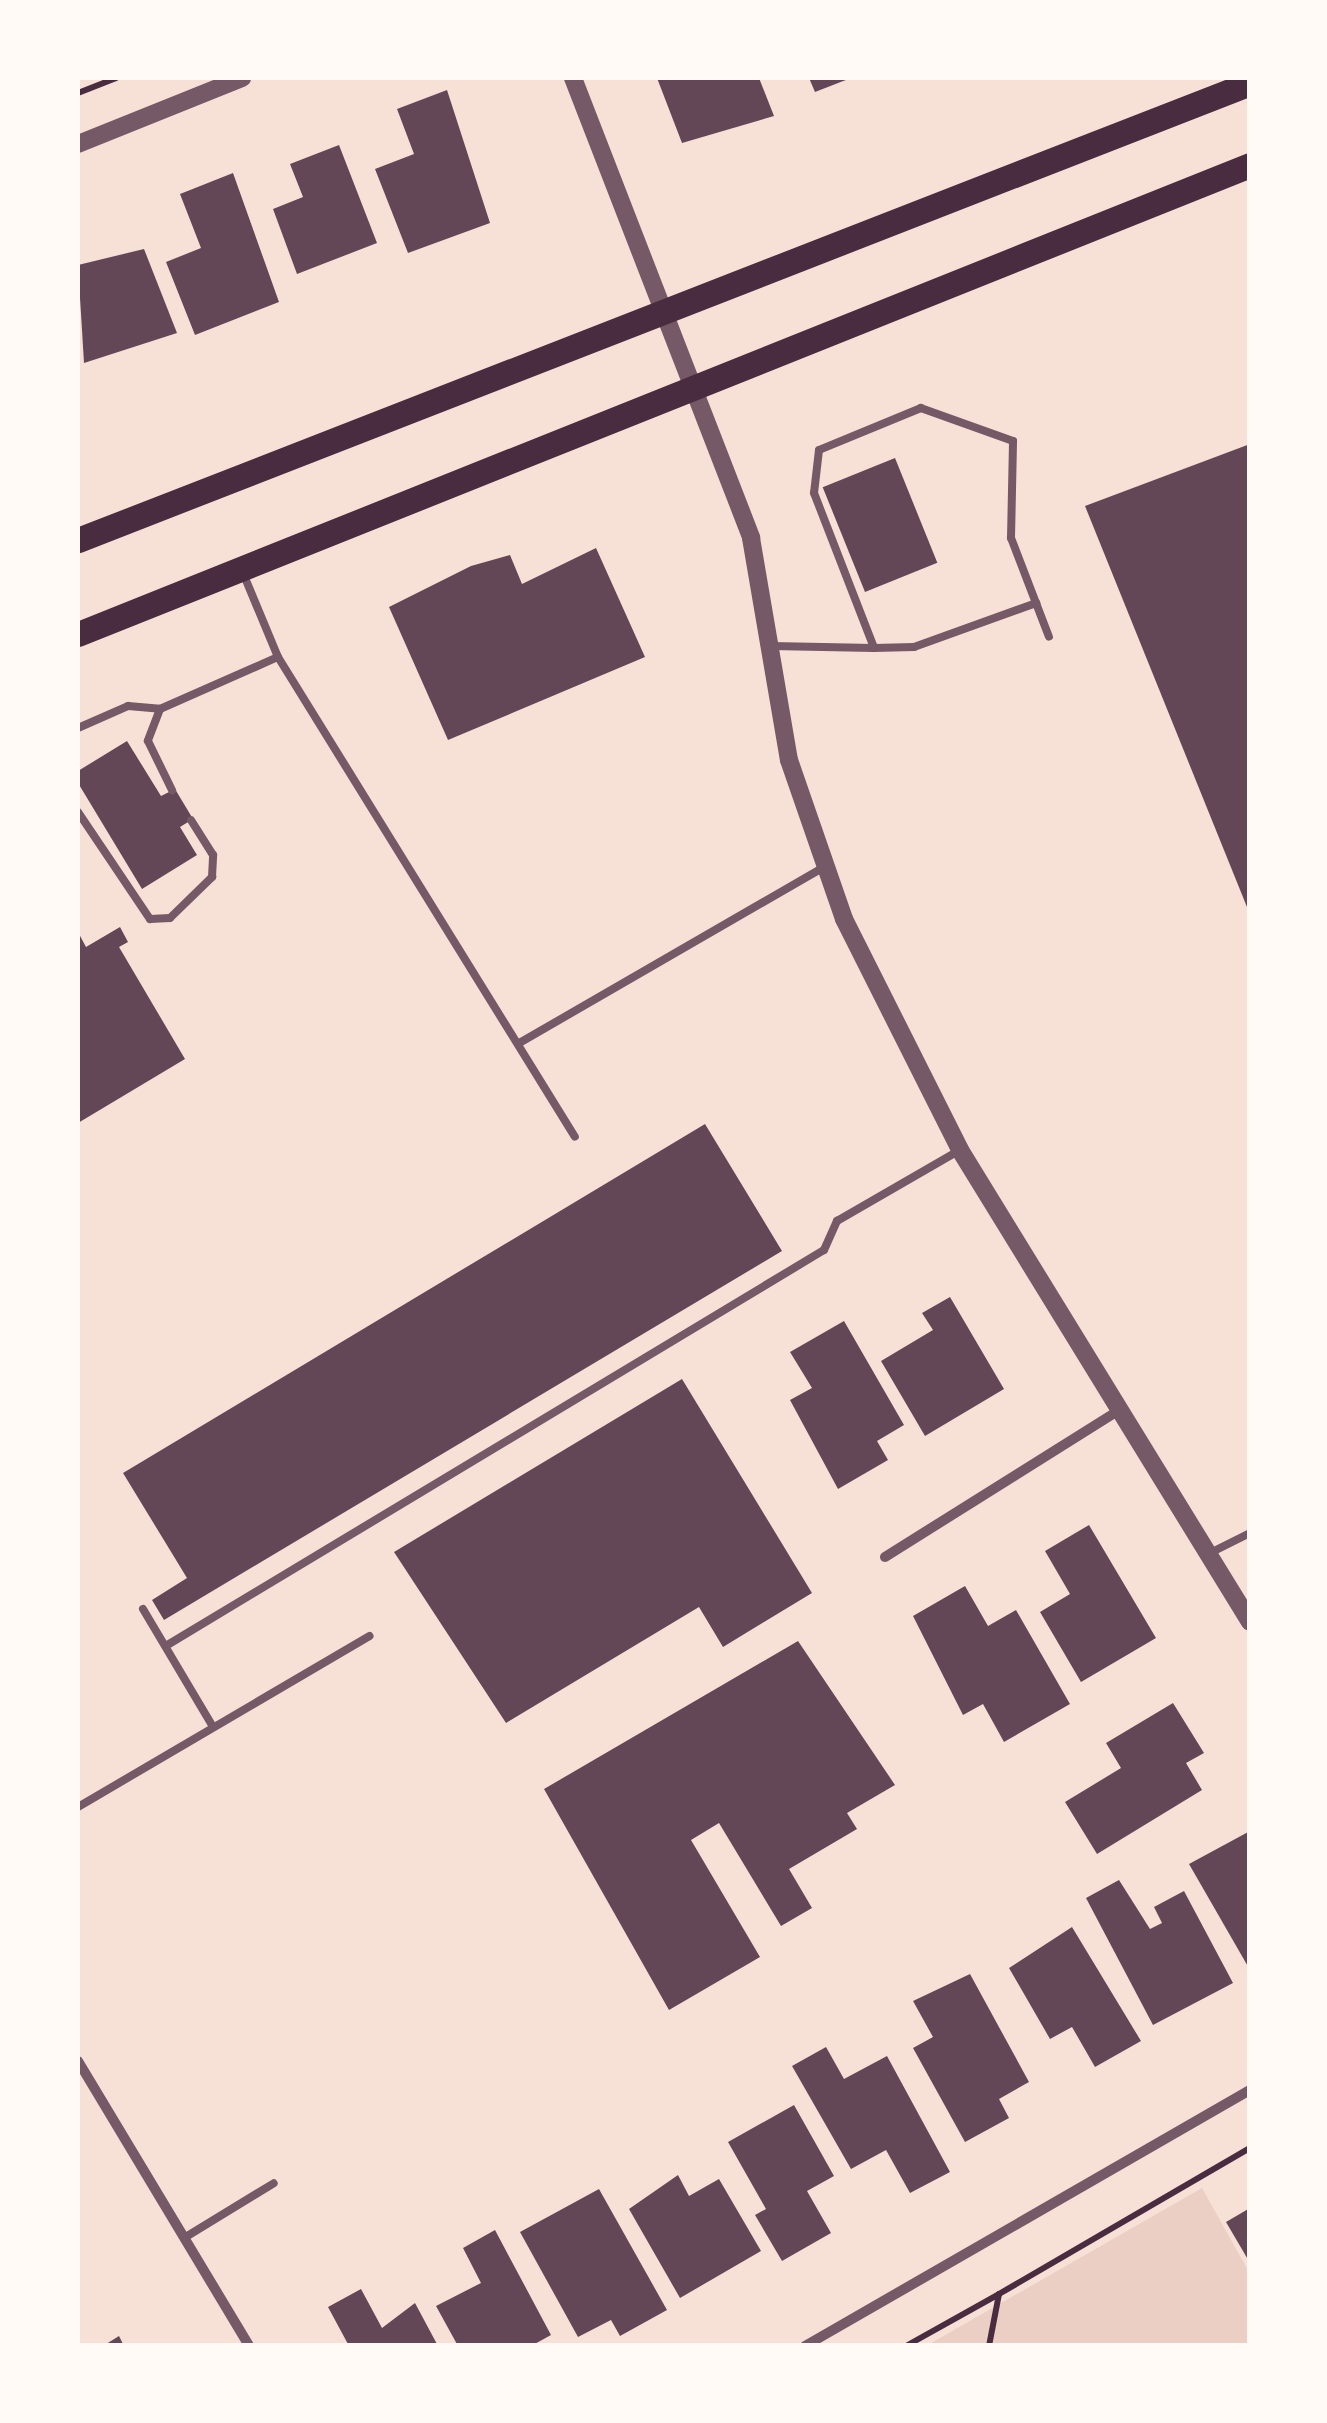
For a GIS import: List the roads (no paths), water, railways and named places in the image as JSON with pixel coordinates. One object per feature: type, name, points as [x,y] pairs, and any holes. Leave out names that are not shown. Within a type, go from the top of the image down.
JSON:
[{"type":"main road","points":[[78,540],[1250,83]]},
{"type":"main road","points":[[78,634],[1250,166]]},
{"type":"street","points":[[78,144],[242,78]]},
{"type":"street","points":[[573,78],[668,313],[752,538],[788,760],[824,867],[960,1150],[1204,1556],[1250,1622]]},
{"type":"street","points":[[885,1557],[1118,1412]]},
{"type":"street","points":[[78,2061],[249,2346]]},
{"type":"street","points":[[805,2346],[1250,2090]]},
{"type":"lane","points":[[874,648],[814,492],[819,450],[921,408],[1013,440],[1011,538],[1049,637]]},
{"type":"lane","points":[[240,567],[278,657],[521,1042],[575,1137]]},
{"type":"lane","points":[[770,646],[914,647],[1036,604]]},
{"type":"lane","points":[[78,728],[128,706],[160,709],[278,657]]},
{"type":"lane","points":[[160,709],[148,741],[172,790]]},
{"type":"lane","points":[[78,812],[150,919],[170,918],[212,876],[213,855],[190,820]]},
{"type":"lane","points":[[521,1042],[824,867]]},
{"type":"lane","points":[[170,1644],[824,1250],[836,1221],[960,1150]]},
{"type":"lane","points":[[1204,1556],[1250,1533]]},
{"type":"lane","points":[[142,1609],[170,1644],[213,1727]]},
{"type":"lane","points":[[78,1807],[370,1636]]},
{"type":"lane","points":[[184,2238],[274,2183]]}]
